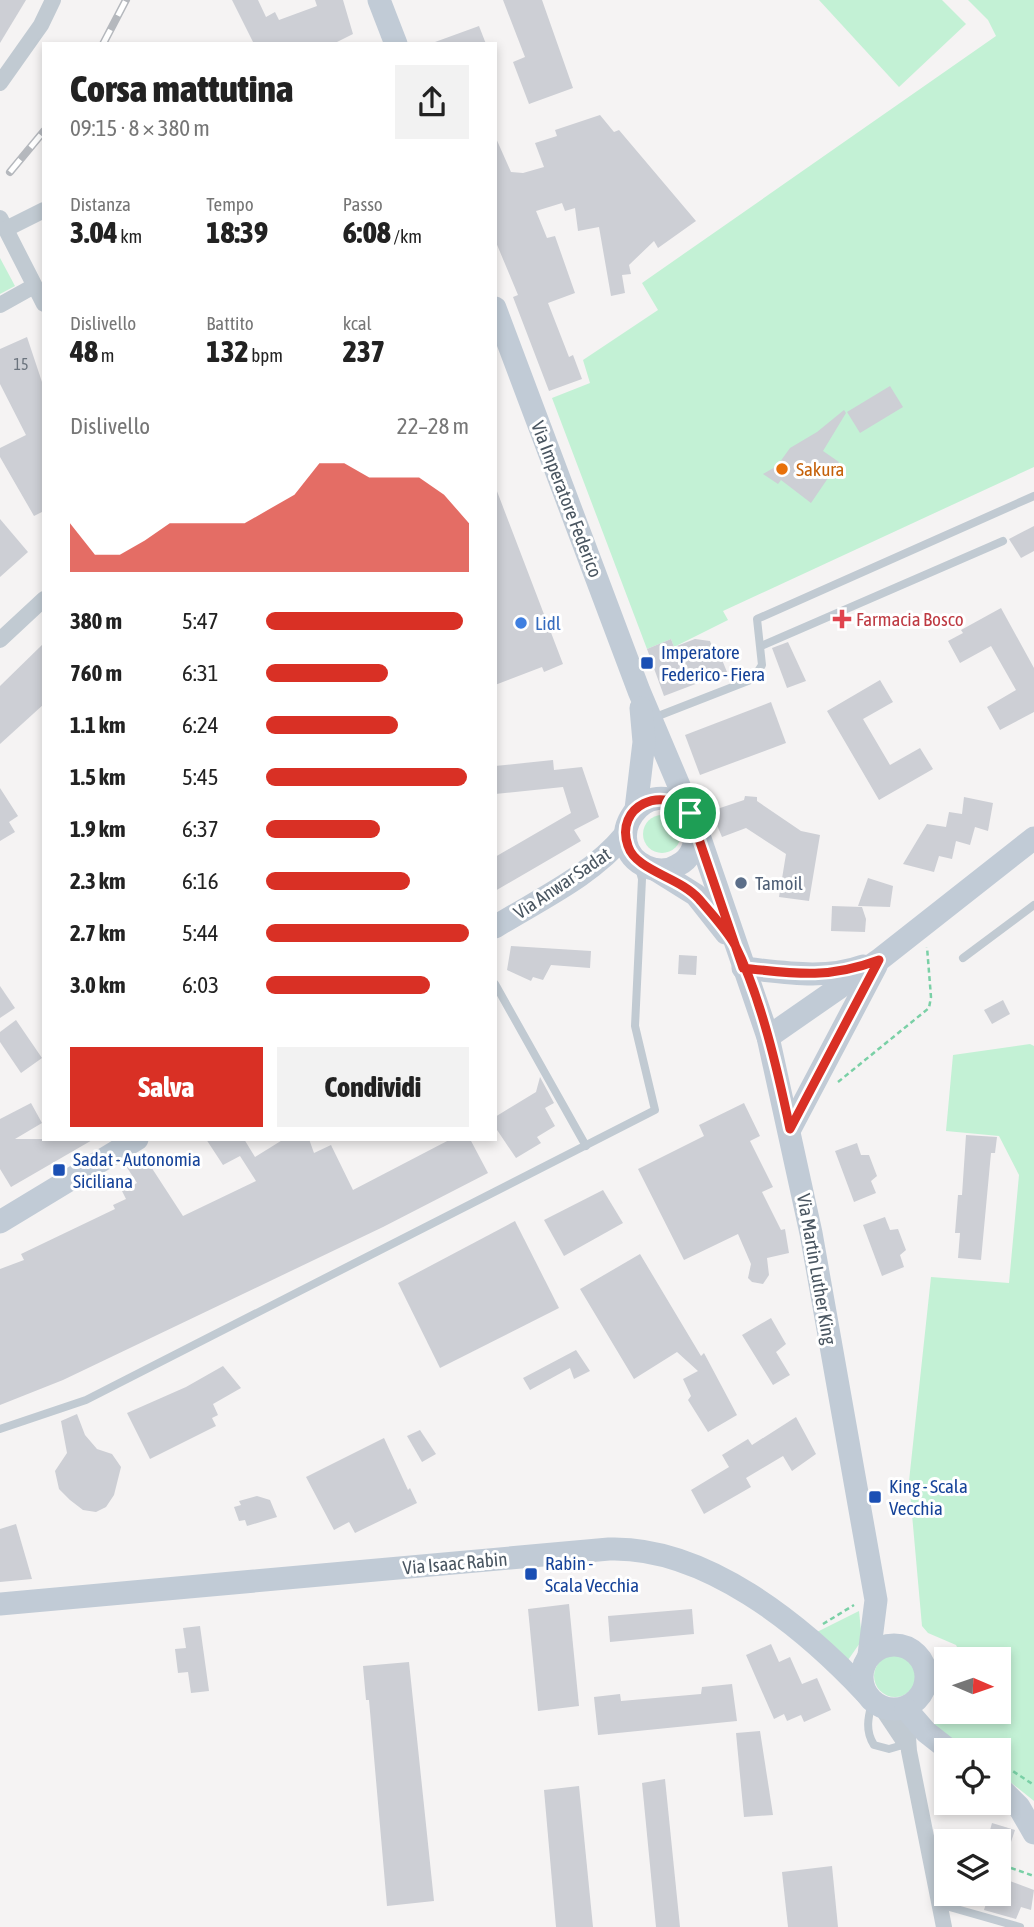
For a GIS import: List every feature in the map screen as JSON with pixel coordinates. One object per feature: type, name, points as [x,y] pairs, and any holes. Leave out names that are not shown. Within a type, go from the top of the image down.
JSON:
[{"type":"street","points":[[2,76],[41,25],[54,0]]},
{"type":"street","points":[[379,0],[392,42]]},
{"type":"street","points":[[42,211],[3,223],[42,300]]},
{"type":"street","points":[[0,305],[34,286]]},
{"type":"street","name":"Via Imperatore Federico","points":[[497,313],[639,691]]},
{"type":"street","points":[[0,640],[42,601]]},
{"type":"street","points":[[639,691],[653,718],[693,821],[734,944]]},
{"type":"street","points":[[639,691],[644,742],[636,808],[625,835],[631,854],[696,895],[734,944]]},
{"type":"street","points":[[636,808],[654,799],[674,801],[693,821],[696,840],[687,859],[678,866],[647,866]]},
{"type":"street","name":"Via Anwar Sadat","points":[[497,926],[591,868],[610,854],[625,835]]},
{"type":"street","points":[[768,1037],[879,960],[1034,838]]},
{"type":"street","name":"Via Martin Luther King","points":[[734,944],[768,1037],[790,1129],[876,1600],[869,1656]]},
{"type":"street","points":[[743,968],[788,973],[834,973],[847,972],[879,960]]},
{"type":"street","points":[[790,1129],[879,960]]},
{"type":"street","points":[[0,1222],[134,1141]]},
{"type":"street","name":"Via Isaac Rabin","points":[[0,1604],[609,1549],[649,1550],[685,1560],[725,1581],[805,1636],[873,1700]]},
{"type":"street","name":"Via Martin Luther King","points":[[876,1600],[902,1646]]},
{"type":"street","points":[[873,1700],[891,1711],[906,1709],[920,1698],[926,1675],[919,1657],[902,1646],[885,1646],[869,1656],[862,1678],[873,1700],[908,1747]]},
{"type":"street","points":[[906,1709],[936,1738]]},
{"type":"street","points":[[906,1709],[908,1747],[934,1880]]},
{"type":"street","points":[[920,1805],[919,1746],[929,1740],[934,1742]]},
{"type":"street","points":[[1011,1799],[1019,1807],[1034,1833]]},
{"type":"street","points":[[939,1906],[944,1927]]},
{"type":"lane","points":[[653,718],[753,679],[762,665],[757,620],[1034,496]]},
{"type":"lane","points":[[761,646],[1003,541]]},
{"type":"lane","points":[[0,1429],[86,1400],[655,1110],[635,1026],[642,879],[647,866]]},
{"type":"lane","points":[[963,958],[1034,905]]},
{"type":"lane","points":[[497,988],[586,1146]]},
{"type":"lane","points":[[873,1700],[868,1726],[874,1745],[889,1749],[908,1747]]},
{"type":"lane","points":[[926,1842],[934,1844]]},
{"type":"lane","points":[[946,1906],[1020,1927]]},
{"type":"path","points":[[829,1090],[929,1008],[928,940]]},
{"type":"path","points":[[1011,1770],[1034,1785]]},
{"type":"path","points":[[1011,1869],[1034,1876]]},
{"type":"green space","points":[[819,0],[942,0],[966,24],[899,87]]},
{"type":"green space","points":[[968,0],[1034,0],[1034,467],[723,611],[728,620],[674,647],[671,639],[647,649],[552,398],[590,383],[583,360],[658,310],[642,283],[996,36],[988,20]]},
{"type":"green space","points":[[0,258],[15,286],[0,294]]},
{"type":"green space","points":[[662,815],[676,820],[681,834],[676,848],[662,853],[648,848],[643,834],[648,820]]},
{"type":"green space","points":[[1030,1044],[1034,1046],[1034,1801],[1011,1783],[1011,1738],[950,1738],[933,1726],[1012,1724],[1012,1647],[957,1647],[928,1633],[922,1626],[909,1481],[931,1277],[1009,1283],[1019,1175],[999,1136],[946,1131],[953,1055]]},
{"type":"green space","points":[[859,1611],[862,1640],[848,1660],[817,1632]]},
{"type":"green space","points":[[895,1655],[910,1661],[916,1676],[910,1691],[895,1697],[880,1691],[874,1676],[880,1661]]},
{"type":"building","points":[[0,0],[26,0],[0,43]]},
{"type":"building","points":[[232,0],[258,0],[266,17],[275,12],[279,20],[317,6],[315,0],[343,0],[353,34],[337,42],[253,42]]},
{"type":"building","points":[[503,0],[542,0],[573,88],[529,104],[513,62],[525,57]]},
{"type":"building","points":[[479,26],[485,42],[435,42]]},
{"type":"building","points":[[600,115],[614,132],[619,130],[696,221],[658,248],[654,241],[629,265],[631,274],[622,275],[625,293],[611,296],[599,227],[578,231],[575,208],[565,211],[562,203],[536,211],[547,238],[555,236],[575,293],[548,303],[569,357],[573,355],[582,379],[549,391],[513,297],[518,295],[497,245],[497,140],[511,172],[523,173],[544,167],[535,143],[557,136],[555,130]]},
{"type":"building","points":[[27,337],[42,382],[42,512],[34,516],[0,457],[0,448],[26,435],[0,384],[0,349]]},
{"type":"building","points":[[890,386],[903,407],[860,433],[847,412]]},
{"type":"building","points":[[844,410],[846,413],[823,451],[839,462],[811,503],[781,480],[778,484],[763,474],[777,466],[790,448],[817,432]]},
{"type":"building","name":"Lidl","points":[[497,491],[563,664],[544,672],[542,667],[497,684]]},
{"type":"building","points":[[0,519],[28,552],[0,577]]},
{"type":"building","points":[[1034,526],[1034,551],[1021,558],[1009,539]]},
{"type":"building","points":[[1001,608],[1034,668],[1034,712],[1000,730],[987,707],[1016,690],[991,646],[960,663],[948,641],[963,633],[961,630]]},
{"type":"building","points":[[671,639],[674,647],[695,639],[710,641],[714,652],[718,650],[727,672],[664,696],[647,649]]},
{"type":"building","points":[[788,642],[806,681],[787,688],[772,648]]},
{"type":"building","points":[[42,645],[42,706],[0,744],[0,686]]},
{"type":"building","points":[[880,680],[893,702],[863,719],[890,765],[920,748],[933,769],[879,800],[827,711]]},
{"type":"building","points":[[771,702],[786,743],[700,775],[685,735]]},
{"type":"building","points":[[553,760],[554,770],[582,767],[599,817],[574,830],[581,841],[497,890],[497,856],[571,813],[563,787],[497,794],[497,766]]},
{"type":"building","points":[[0,788],[18,816],[9,822],[15,832],[0,841]]},
{"type":"building","points":[[745,796],[757,797],[757,801],[801,831],[820,835],[809,901],[779,897],[786,854],[746,828],[722,837],[711,811],[744,800]]},
{"type":"building","points":[[964,797],[993,803],[988,831],[975,827],[970,845],[956,841],[952,859],[939,856],[934,872],[903,864],[927,824],[946,827],[949,812],[962,814]]},
{"type":"building","points":[[868,878],[893,886],[890,907],[858,906]]},
{"type":"building","points":[[832,906],[862,907],[866,919],[865,932],[831,931]]},
{"type":"building","points":[[511,946],[591,951],[590,968],[551,965],[543,980],[533,977],[531,981],[507,970]]},
{"type":"building","points":[[679,955],[697,956],[696,975],[678,974]]},
{"type":"building","points":[[0,986],[15,1008],[0,1018]]},
{"type":"building","points":[[1003,1000],[1010,1014],[992,1024],[984,1010]]},
{"type":"building","points":[[16,1020],[42,1058],[21,1073],[0,1042],[0,1032]]},
{"type":"building","points":[[540,1077],[554,1103],[545,1108],[555,1126],[537,1137],[541,1143],[516,1158],[497,1130],[497,1116],[536,1092]]},
{"type":"building","points":[[31,1103],[42,1123],[15,1139],[91,1141],[11,1187],[0,1169],[0,1119]]},
{"type":"building","points":[[744,1103],[760,1136],[750,1141],[773,1187],[762,1192],[781,1230],[785,1229],[789,1253],[767,1258],[769,1275],[763,1284],[752,1282],[748,1278],[751,1264],[738,1234],[684,1260],[638,1169],[704,1136],[699,1125]]},
{"type":"building","points":[[966,1135],[997,1137],[995,1153],[991,1153],[981,1260],[958,1258],[960,1233],[955,1233],[958,1195],[962,1195]]},
{"type":"building","points":[[207,1141],[245,1141],[255,1157],[281,1141],[310,1141],[314,1153],[331,1145],[353,1190],[447,1141],[471,1141],[488,1173],[383,1227],[63,1380],[0,1405],[0,1269],[24,1260],[21,1254],[115,1209],[113,1205],[126,1199],[122,1191],[137,1183],[126,1166],[144,1156],[183,1216],[256,1181],[240,1156],[223,1165]]},
{"type":"building","points":[[857,1143],[861,1155],[869,1155],[877,1176],[871,1181],[876,1193],[854,1202],[835,1151]]},
{"type":"building","points":[[603,1190],[623,1223],[564,1256],[544,1220]]},
{"type":"building","points":[[885,1217],[890,1230],[898,1229],[906,1250],[900,1255],[904,1267],[882,1276],[863,1225]]},
{"type":"building","points":[[515,1221],[559,1308],[440,1368],[398,1283]]},
{"type":"building","points":[[640,1254],[701,1356],[704,1353],[737,1415],[708,1432],[688,1400],[691,1396],[683,1379],[698,1371],[677,1352],[634,1379],[580,1289]]},
{"type":"building","points":[[771,1318],[786,1344],[776,1352],[790,1375],[773,1385],[742,1335]]},
{"type":"building","points":[[576,1350],[590,1371],[574,1379],[570,1368],[530,1390],[523,1378]]},
{"type":"building","points":[[223,1366],[241,1388],[213,1404],[218,1415],[212,1418],[216,1426],[150,1459],[127,1413],[186,1387]]},
{"type":"building","points":[[77,1414],[85,1435],[97,1449],[112,1454],[121,1467],[114,1495],[106,1507],[96,1512],[83,1510],[59,1489],[55,1471],[67,1453],[61,1421]]},
{"type":"building","points":[[796,1417],[816,1454],[792,1471],[783,1456],[746,1478],[751,1487],[704,1514],[691,1490],[729,1467],[722,1455],[748,1439],[752,1445]]},
{"type":"building","points":[[420,1430],[436,1454],[422,1462],[407,1436]]},
{"type":"building","points":[[384,1438],[408,1490],[410,1488],[417,1503],[355,1533],[349,1522],[334,1530],[306,1477]]},
{"type":"building","points":[[257,1496],[270,1500],[277,1517],[247,1526],[245,1520],[239,1521],[234,1507],[241,1505],[239,1501]]},
{"type":"building","points":[[16,1524],[32,1579],[0,1582],[0,1529]]},
{"type":"building","points":[[569,1604],[579,1706],[538,1711],[528,1609]]},
{"type":"building","points":[[692,1609],[694,1634],[610,1642],[608,1616]]},
{"type":"building","points":[[200,1626],[209,1691],[191,1693],[188,1672],[178,1673],[175,1649],[186,1648],[183,1628]]},
{"type":"building","points":[[771,1644],[779,1662],[790,1657],[802,1684],[817,1678],[831,1710],[804,1722],[801,1715],[787,1721],[784,1714],[774,1719],[746,1655]]},
{"type":"building","points":[[409,1662],[434,1901],[387,1906],[369,1700],[366,1700],[363,1666]]},
{"type":"building","points":[[732,1684],[737,1721],[598,1735],[594,1697],[620,1694],[621,1701],[701,1694],[702,1687]]},
{"type":"building","points":[[760,1731],[773,1815],[744,1817],[736,1733]]},
{"type":"building","points":[[665,1779],[680,1927],[656,1927],[642,1783]]},
{"type":"building","points":[[579,1786],[593,1927],[556,1927],[544,1790]]},
{"type":"building","points":[[992,1823],[1015,1830],[1011,1842],[1011,1829],[990,1829]]},
{"type":"building","points":[[832,1866],[838,1927],[788,1927],[782,1872]]},
{"type":"building","points":[[1011,1881],[1034,1890],[1031,1910],[1021,1907],[1016,1919],[984,1910],[985,1906],[1011,1906]]},
{"type":"railway","points":[[104,42],[126,0]]},
{"type":"railway","points":[[10,172],[42,133]]},
{"type":"place","name":"Sakura","points":[[782,469]]},
{"type":"place","name":"Farmacia Bosco","points":[[842,619]]},
{"type":"place","name":"Lidl","points":[[521,623]]},
{"type":"place","name":"Imperatore Federico - Fiera","points":[[647,663]]},
{"type":"place","name":"Tamoil","points":[[741,883]]},
{"type":"place","name":"Sadat - Autonomia Siciliana","points":[[59,1170]]},
{"type":"place","name":"King - Scala Vecchia","points":[[875,1497]]},
{"type":"place","name":"Rabin - Scala Vecchia","points":[[531,1574]]},
{"type":"route","points":[[654,799],[674,801],[690,813],[719,891],[743,968],[788,973],[834,973],[847,972],[879,960],[824,1059],[790,1129],[768,1037],[734,944],[696,895],[675,880],[638,862],[627,845],[627,825],[636,808],[645,803],[654,799]]}]
